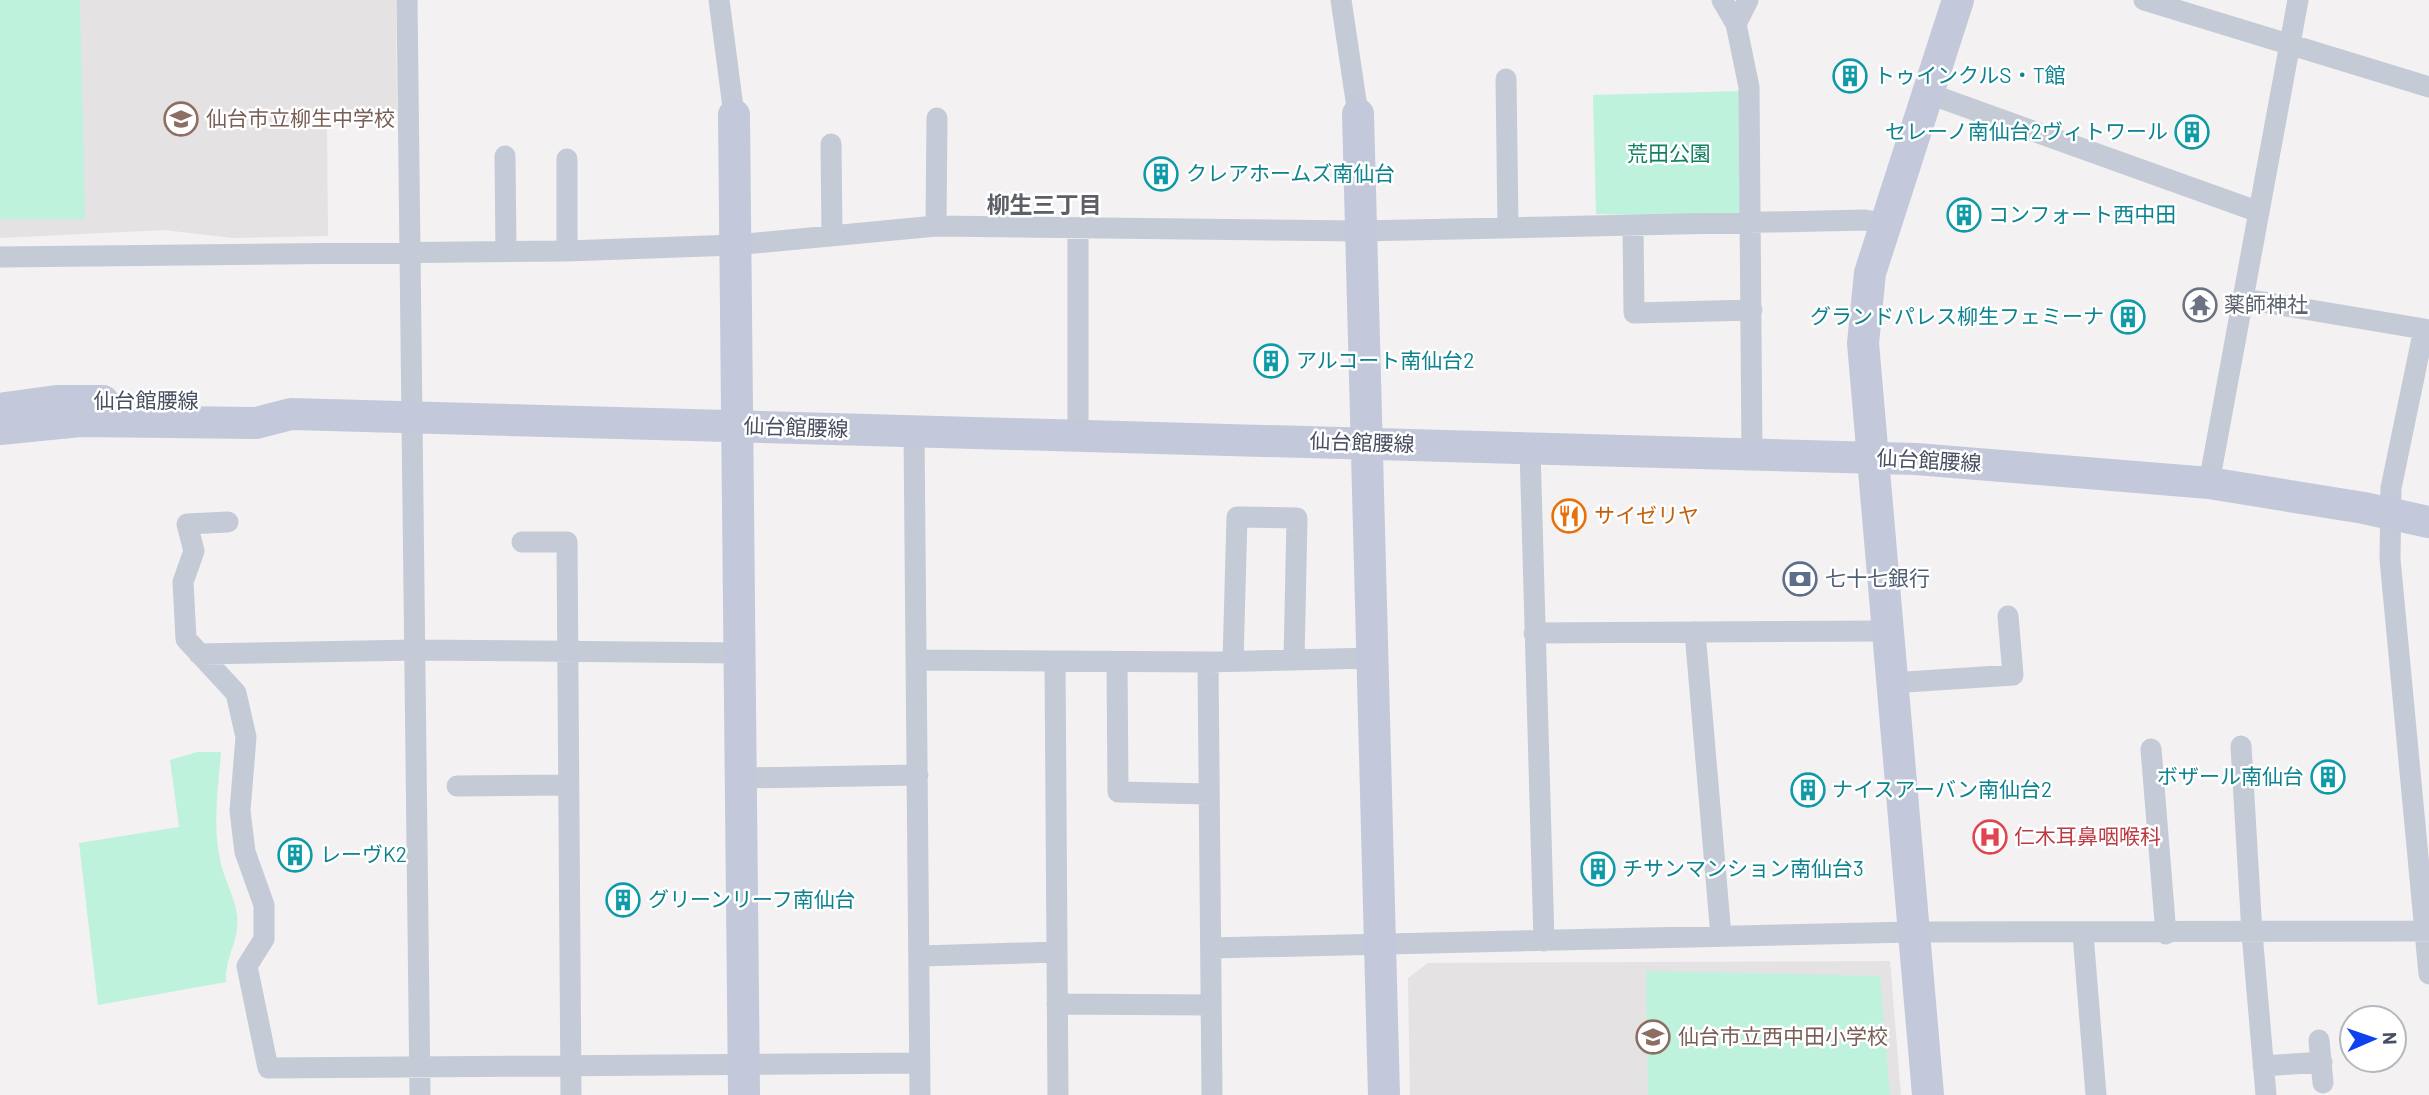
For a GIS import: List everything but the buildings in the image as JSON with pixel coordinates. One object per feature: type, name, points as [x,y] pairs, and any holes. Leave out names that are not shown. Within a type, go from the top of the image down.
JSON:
[{"type":"street","points":[[407,0],[420,1095]]},
{"type":"street","points":[[719,0],[734,115],[744,1081]]},
{"type":"street","points":[[1341,0],[1358,114],[1384,1095]]},
{"type":"street","points":[[1721,0],[1736,24],[1749,87],[1752,455]]},
{"type":"street","points":[[1736,24],[1748,0]]},
{"type":"street","points":[[1928,1095],[1871,458],[1863,343],[1864,303],[1884,224],[1958,0]]},
{"type":"street","points":[[2144,0],[2429,87]]},
{"type":"street","points":[[2209,483],[2298,0]]},
{"type":"street","points":[[1506,79],[1508,226]]},
{"type":"street","points":[[1927,93],[2259,212]]},
{"type":"street","points":[[936,226],[937,118]]},
{"type":"street","points":[[831,145],[832,236]]},
{"type":"street","points":[[505,156],[506,251]]},
{"type":"street","points":[[567,159],[567,251]]},
{"type":"street","points":[[0,257],[567,251],[735,245],[936,226],[1360,232],[1508,226],[1633,226],[1865,220],[1884,224]]},
{"type":"street","points":[[1633,226],[1634,313],[1752,310]]},
{"type":"street","points":[[1078,229],[1078,435]]},
{"type":"street","points":[[2245,299],[2427,329],[2391,488],[2390,559],[2420,756],[2429,974]]},
{"type":"street","name":"仙台館腰線","points":[[0,408],[56,401],[258,402],[291,414]]},
{"type":"street","name":"仙台館腰線","points":[[0,429],[80,421],[256,423],[291,414],[1871,458],[2068,469],[2209,483],[2429,522]]},
{"type":"street","points":[[914,432],[920,1095]]},
{"type":"street","points":[[1530,449],[1544,941]]},
{"type":"street","points":[[1233,661],[1237,517],[1297,518],[1294,660]]},
{"type":"street","points":[[228,522],[187,524],[194,551],[183,582],[186,639],[236,693],[246,737],[240,811],[245,852],[264,905],[264,939],[247,966],[268,1068],[571,1066],[744,1081],[920,1063]]},
{"type":"street","points":[[522,542],[566,542],[571,1095]]},
{"type":"street","points":[[1891,683],[2013,675],[2008,616]]},
{"type":"street","points":[[1534,633],[1886,631]]},
{"type":"street","points":[[1695,632],[1721,936]]},
{"type":"street","points":[[199,654],[416,650],[740,653]]},
{"type":"street","points":[[917,660],[1208,662],[1373,658]]},
{"type":"street","points":[[1055,662],[1058,1095]]},
{"type":"street","points":[[1116,662],[1118,792],[1209,793]]},
{"type":"street","points":[[1208,662],[1212,1095]]},
{"type":"street","points":[[2241,746],[2252,933],[2266,1095]]},
{"type":"street","points":[[2151,749],[2166,934]]},
{"type":"street","points":[[741,778],[918,775]]},
{"type":"street","points":[[457,786],[568,785]]},
{"type":"street","points":[[1210,948],[1912,932],[2166,934],[2427,931]]},
{"type":"street","points":[[2083,934],[2096,1095]]},
{"type":"street","points":[[920,956],[1056,953]]},
{"type":"street","points":[[1057,1004],[1210,1005]]},
{"type":"street","points":[[2263,1066],[2322,1073],[2319,1040]]},
{"type":"shaded area","name":"仙台市立柳生中学校","points":[[0,0],[396,0],[397,112],[327,127],[328,236],[233,238],[164,230],[0,238]]},
{"type":"shaded area","name":"仙台市立西中田小学校","points":[[1890,961],[1901,1095],[1410,1095],[1408,978],[1428,963]]},
{"type":"green space","points":[[0,0],[80,0],[85,219],[0,219]]},
{"type":"green space","name":"荒田公園","points":[[1741,91],[1746,210],[1736,217],[1596,214],[1593,95]]},
{"type":"green space","points":[[197,752],[221,752],[216,808],[218,850],[237,915],[235,941],[226,972],[226,982],[98,1005],[79,843],[179,827],[170,760]]},
{"type":"green space","points":[[1646,971],[1880,976],[1890,1095],[1648,1095]]},
{"type":"place","name":"トゥインクルS・T館","points":[[1850,76]]},
{"type":"place","name":"仙台市立柳生中学校","points":[[181,119]]},
{"type":"place","name":"セレーノ南仙台2ヴィトワール","points":[[2192,132]]},
{"type":"place","name":"クレアホームズ南仙台","points":[[1161,174]]},
{"type":"place","name":"コンフォート西中田","points":[[1964,215]]},
{"type":"place","name":"薬師神社","points":[[2200,305]]},
{"type":"place","name":"グランドパレス柳生フェミーナ","points":[[2128,317]]},
{"type":"place","name":"アルコート南仙台2","points":[[1271,361]]},
{"type":"place","name":"サイゼリヤ","points":[[1569,516]]},
{"type":"place","name":"七十七銀行","points":[[1800,579]]},
{"type":"place","name":"ボザール南仙台","points":[[2328,777]]},
{"type":"place","name":"ナイスアーバン南仙台2","points":[[1808,790]]},
{"type":"place","name":"仁木耳鼻咽喉科","points":[[1990,837]]},
{"type":"place","name":"レーヴK2","points":[[295,855]]},
{"type":"place","name":"チサンマンション南仙台3","points":[[1598,869]]},
{"type":"place","name":"グリーンリーフ南仙台","points":[[623,900]]},
{"type":"place","name":"仙台市立西中田小学校","points":[[1653,1037]]},
{"type":"district","name":"柳生三丁目","points":[[1044,205]]}]
